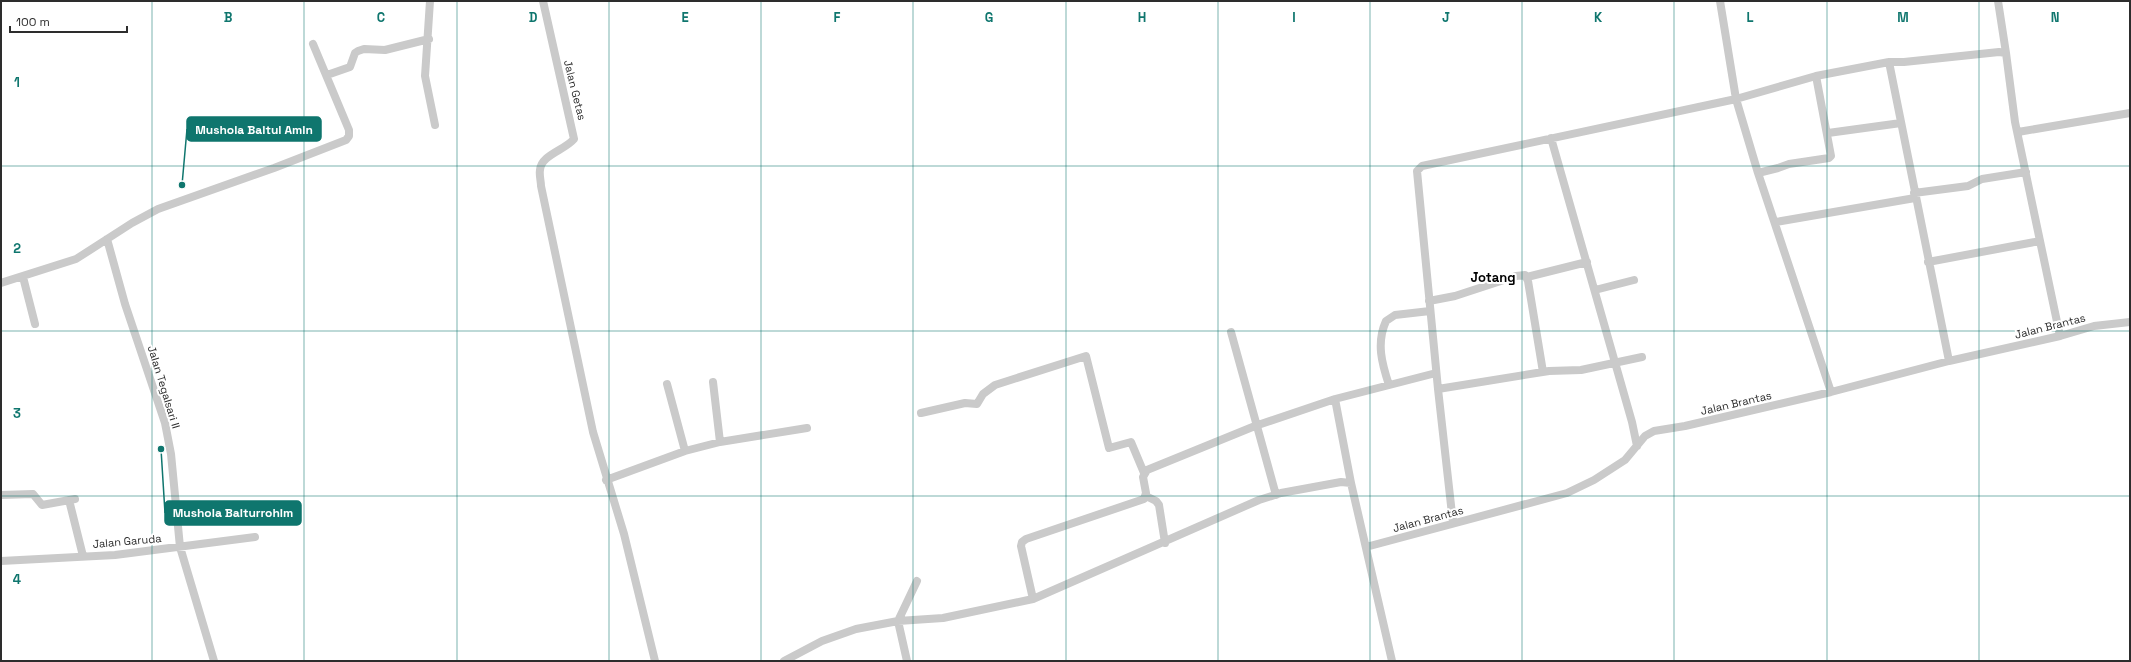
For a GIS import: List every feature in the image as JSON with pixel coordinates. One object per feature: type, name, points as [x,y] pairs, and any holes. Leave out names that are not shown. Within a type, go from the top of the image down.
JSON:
[{"type":"street","points":[[430,1],[429,38],[425,76],[435,125]]},
{"type":"street","name":"Jalan Getas","points":[[543,1],[574,139],[570,144],[548,158],[540,170],[581,376],[606,480]]},
{"type":"street","points":[[1720,1],[1736,99],[1758,173],[1776,222],[1831,392]]},
{"type":"street","points":[[1998,1],[2015,122],[2060,336]]},
{"type":"street","points":[[327,75],[350,67],[355,53],[358,51],[364,49],[385,50],[429,38]]},
{"type":"street","points":[[1,283],[76,259],[158,209],[274,168],[346,140],[349,136],[349,130],[313,44]]},
{"type":"street","points":[[1453,524],[1436,373],[1418,169],[1422,166],[1736,99],[1816,76],[1889,62],[1904,62],[2006,52]]},
{"type":"street","points":[[1889,62],[1949,361]]},
{"type":"street","points":[[1758,173],[1789,164],[1829,158],[1831,156],[1828,133],[1816,76]]},
{"type":"street","points":[[2018,132],[2130,113]]},
{"type":"street","points":[[1828,133],[1901,123]]},
{"type":"street","points":[[1551,138],[1595,290],[1637,446]]},
{"type":"street","points":[[1776,222],[1968,186],[1982,179],[2026,172]]},
{"type":"street","name":"Jalan Tegalsari II","points":[[107,239],[125,304],[165,423],[170,454],[180,547],[214,661]]},
{"type":"street","points":[[1928,262],[2040,241]]},
{"type":"street","points":[[1429,301],[1454,296],[1516,276],[1523,275],[1527,277],[1587,262]]},
{"type":"street","points":[[23,277],[35,324]]},
{"type":"street","points":[[1527,277],[1543,372]]},
{"type":"street","points":[[1595,290],[1634,280]]},
{"type":"street","points":[[1389,385],[1381,356],[1380,343],[1386,321],[1395,315],[1430,311]]},
{"type":"street","name":"Jalan Brantas","points":[[1366,546],[1567,493],[1594,480],[1626,460],[1645,436],[1654,431],[1685,426],[1831,392],[1949,361],[2060,336],[2094,326],[2130,322]]},
{"type":"street","points":[[1231,332],[1258,425],[1276,495]]},
{"type":"street","points":[[921,413],[965,403],[977,404],[984,394],[995,385],[1086,356],[1110,448],[1131,442],[1144,473],[1143,477],[1146,496]]},
{"type":"street","points":[[1438,389],[1543,372],[1581,370],[1642,357]]},
{"type":"street","points":[[1144,473],[1258,425],[1335,399],[1436,373]]},
{"type":"street","points":[[713,382],[720,442]]},
{"type":"street","points":[[667,384],[685,452]]},
{"type":"street","points":[[1335,399],[1351,483],[1392,661]]},
{"type":"street","points":[[653,660],[624,534],[606,480],[685,452],[720,442],[807,428]]},
{"type":"street","points":[[784,661],[837,635],[856,629],[898,621],[943,618],[1033,599],[1165,543],[1259,500],[1276,495],[1341,482],[1351,483]]},
{"type":"street","points":[[1,495],[33,494],[42,505],[72,500],[83,556]]},
{"type":"street","points":[[1146,496],[1156,501],[1159,505],[1165,543]]},
{"type":"street","points":[[1033,599],[1022,542],[1026,539],[1140,501],[1146,496]]},
{"type":"street","name":"Jalan Garuda","points":[[1,562],[115,555],[255,537]]},
{"type":"street","points":[[907,661],[898,621],[917,581]]},
{"type":"place","name":"Mushola Baitul Amin","points":[[182,185]]},
{"type":"place","name":"Mushola Baiturrohim","points":[[161,449]]},
{"type":"district","name":"Jotang","points":[[1493,277]]}]
